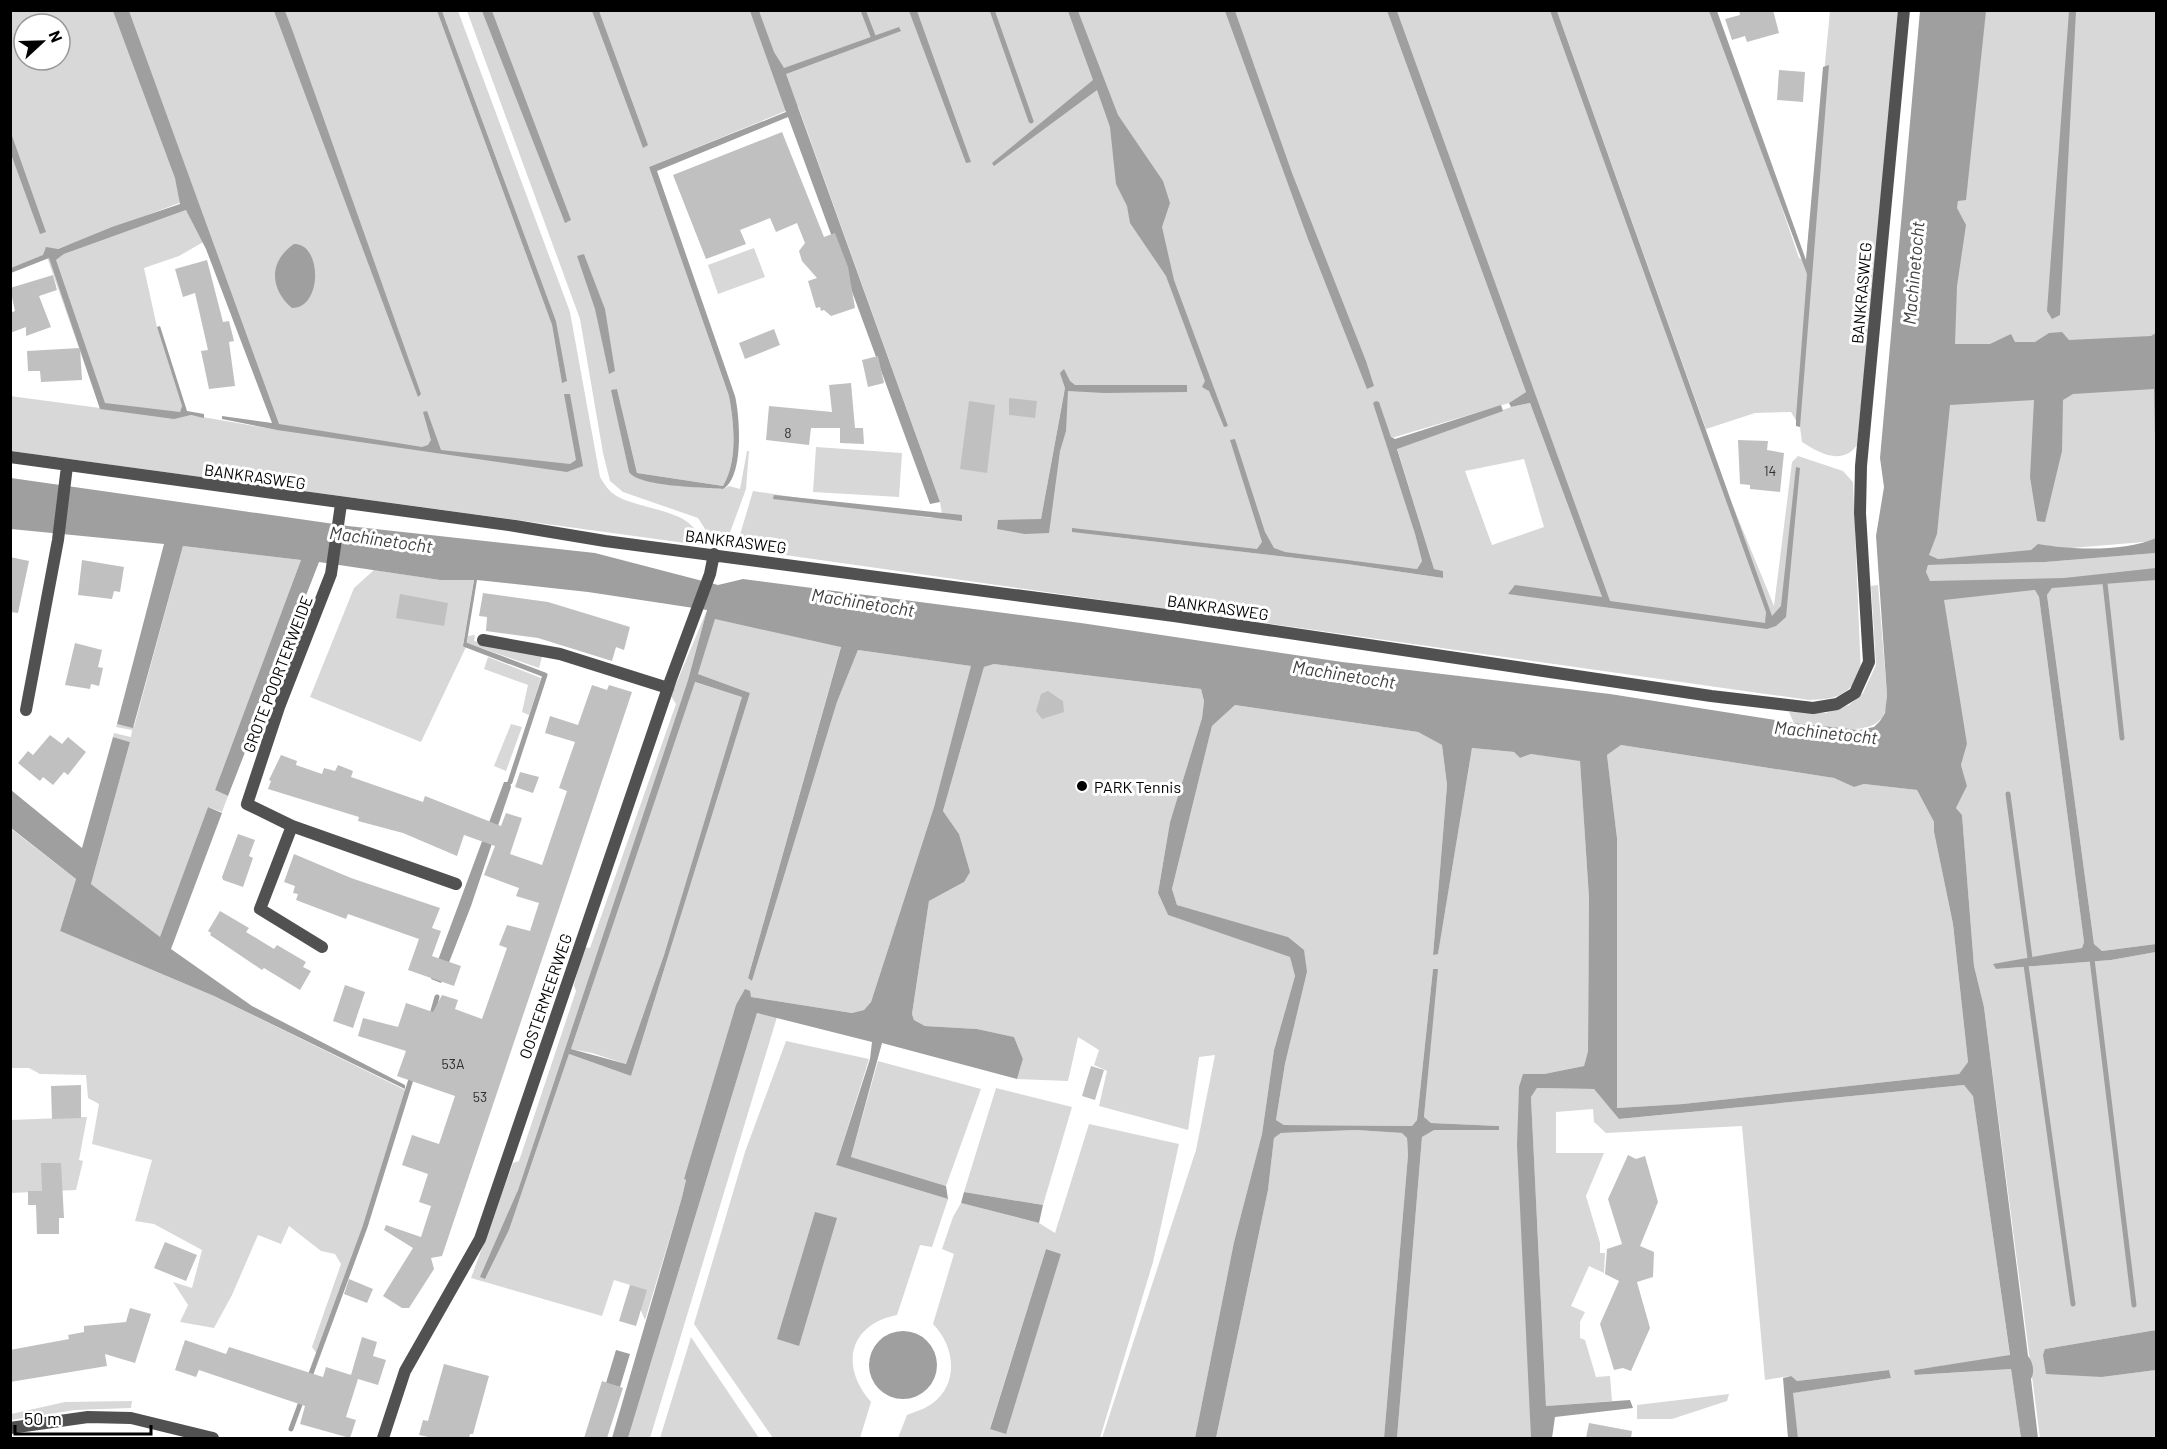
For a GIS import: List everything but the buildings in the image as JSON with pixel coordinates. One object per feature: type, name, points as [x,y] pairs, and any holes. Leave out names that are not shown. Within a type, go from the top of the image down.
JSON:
[{"type":"street","name":"BANKRASWEG","points":[[10,457],[1174,616],[1458,659],[1802,706],[1837,704],[1855,693],[1869,662],[1860,513],[1861,466],[1904,10]]},
{"type":"street","points":[[26,710],[58,540],[66,466]]},
{"type":"street","name":"GROTE POORTERWEIDE","points":[[341,504],[331,574],[279,707],[247,804],[292,826],[456,884]]},
{"type":"street","name":"OOSTERMEERWEG","points":[[383,1438],[405,1371],[418,1344],[480,1239],[668,688],[694,621],[710,574],[714,554]]},
{"type":"street","points":[[483,640],[560,654],[668,688]]},
{"type":"street","points":[[292,826],[260,909],[322,948]]},
{"type":"street","points":[[10,1428],[88,1417],[130,1418],[213,1438]]},
{"type":"shaded area","points":[[11,10],[437,11],[552,325],[562,382],[566,381],[556,321],[442,11],[458,11],[570,312],[600,477],[611,492],[621,498],[664,511],[689,523],[697,532],[700,545],[11,451],[10,396],[100,408],[47,257],[11,268]],"holes":[[[195,197],[186,210],[64,254],[56,260],[44,254]],[[205,241],[277,430],[191,415],[174,418],[110,409],[180,412],[182,406],[157,327],[144,268],[179,256]]]},
{"type":"shaded area","points":[[467,11],[1387,11],[1526,392],[1509,403],[1385,440],[1422,561],[1417,569],[1072,532],[1347,564],[1443,578],[1443,571],[1434,569],[1397,448],[1511,407],[1530,403],[1602,597],[1609,600],[1397,11],[1550,11],[1703,433],[1774,606],[1792,462],[1798,456],[1843,471],[1853,482],[1861,675],[1850,688],[1839,695],[1826,699],[1809,700],[736,548],[753,491],[930,518],[955,515],[942,514],[940,502],[798,106],[649,167],[729,396],[734,442],[731,465],[723,486],[637,473],[617,389],[612,391],[629,472],[653,482],[723,489],[729,486],[740,489],[747,451],[749,451],[746,489],[725,546],[710,546],[705,529],[698,518],[623,492],[610,481],[580,319]],"holes":[[[584,254],[605,310],[609,373]],[[1065,387],[1048,526],[1041,519]],[[1524,459],[1544,527],[1492,545],[1465,471]]]},
{"type":"shaded area","points":[[1557,11],[1715,11],[1799,258],[1806,260],[1830,11],[1901,11],[1857,445],[1851,451],[1844,455],[1830,456],[1802,442],[1800,427],[1791,412],[1755,413],[1706,429]]},
{"type":"shaded area","points":[[1979,11],[2156,11],[2156,541],[1938,559],[1929,556],[1949,405],[1957,208]]},
{"type":"shaded area","points":[[754,248],[765,277],[718,294],[708,265]]},
{"type":"shaded area","points":[[816,447],[902,453],[899,497],[813,492]]},
{"type":"shaded area","points":[[183,546],[301,560],[215,790],[228,796],[222,812],[208,807],[160,938],[91,884],[130,742],[113,737],[114,733],[131,737],[132,730],[116,727],[117,724],[134,727]]},
{"type":"shaded area","points":[[2156,553],[2156,944],[2102,951],[2094,944],[2047,595],[2051,589],[2036,591],[2039,597],[2084,942],[2082,948],[1994,965],[1996,969],[2111,960],[2156,952],[2156,1330],[2045,1349],[2102,1377],[2156,1370],[2156,1438],[2040,1438],[1984,1007],[1974,966],[1962,815],[1956,808],[1967,786],[1961,765],[1967,744],[1926,572],[1928,565],[2045,562]]},
{"type":"shaded area","points":[[374,570],[440,580],[474,579],[463,645],[466,647],[421,742],[310,697],[354,588]]},
{"type":"shaded area","points":[[1878,585],[1887,695],[1884,714],[1878,722],[1869,727],[1857,729],[1794,723],[1789,712],[1826,713],[1849,705],[1863,693],[1876,665],[1871,586]]},
{"type":"shaded area","points":[[707,610],[688,680],[518,1190],[485,1279],[509,1230],[569,1054],[631,1076],[750,693],[698,674],[715,618],[841,646],[748,978],[752,981],[837,702],[858,650],[972,666],[934,807],[871,1002],[864,1010],[852,1013],[751,997],[684,1179],[686,1180],[682,1197],[645,1320],[630,1285],[614,1280],[602,1316],[471,1278],[513,1163],[519,1161],[576,991],[574,985],[584,947],[590,948],[676,704],[671,696]]},
{"type":"shaded area","points":[[475,635],[474,641],[543,653],[539,668],[467,643],[468,636]]},
{"type":"shaded area","points":[[488,657],[541,678],[529,715],[522,712],[528,685],[484,669]]},
{"type":"shaded area","points":[[994,664],[1201,689],[1204,701],[1202,718],[1170,822],[1158,893],[1168,915],[1290,956],[1295,976],[1274,1050],[1262,1134],[1234,1242],[1195,1438],[1102,1438],[1196,1150],[1215,1055],[1199,1057],[1188,1130],[1099,1106],[1107,1071],[1094,1065],[1099,1050],[1078,1037],[1068,1081],[1017,1079],[1023,1059],[1014,1037],[977,1029],[925,1026],[914,1020],[912,1014],[929,901],[964,882],[959,834],[943,811],[984,667]]},
{"type":"shaded area","points":[[694,682],[743,697],[664,955],[626,1064],[571,1049]]},
{"type":"shaded area","points":[[1235,705],[1418,732],[1442,745],[1447,785],[1433,955],[1438,953],[1472,748],[1514,752],[1520,758],[1531,754],[1580,760],[1589,898],[1588,1051],[1584,1066],[1544,1074],[1523,1074],[1531,1438],[1397,1438],[1422,1137],[1433,1130],[1498,1130],[1499,1126],[1431,1123],[1424,1117],[1437,969],[1433,969],[1417,1120],[1412,1126],[1284,1125],[1276,1120],[1285,1064],[1307,972],[1288,937],[1177,905],[1172,889],[1212,726]]},
{"type":"shaded area","points":[[511,724],[522,727],[506,771],[494,766]]},
{"type":"shaded area","points":[[1621,745],[1834,778],[1854,787],[1864,784],[1917,790],[1934,822],[1934,832],[1953,924],[1968,1062],[1959,1074],[1683,1104],[1617,1108],[1617,838],[1607,755]]},
{"type":"shaded area","points":[[10,828],[76,879],[60,931],[214,996],[409,1092],[365,1227],[317,1354],[312,1347],[341,1264],[335,1254],[321,1251],[289,1226],[281,1244],[258,1235],[232,1295],[214,1328],[180,1322],[188,1305],[173,1282],[192,1288],[202,1250],[154,1224],[135,1221],[152,1160],[92,1144],[99,1104],[88,1098],[86,1075],[40,1074],[29,1068],[11,1068]]},
{"type":"shaded area","points":[[757,1013],[777,1017],[650,1438],[628,1438]]},
{"type":"shaded area","points":[[786,1041],[869,1059],[836,1165],[948,1199],[932,1247],[920,1245],[897,1315],[881,1320],[868,1328],[859,1338],[854,1349],[855,1375],[861,1389],[871,1402],[860,1438],[773,1438],[694,1324],[745,1152]]},
{"type":"shaded area","points":[[878,1061],[981,1089],[946,1186],[851,1157]]},
{"type":"shaded area","points":[[1964,1085],[1973,1095],[2010,1356],[1914,1370],[1916,1375],[2011,1369],[2021,1438],[1798,1438],[1792,1393],[1891,1378],[1889,1370],[1797,1381],[1790,1376],[1765,1380],[1742,1126],[1606,1133],[1594,1122],[1593,1109],[1556,1112],[1556,1153],[1604,1153],[1586,1196],[1600,1243],[1600,1253],[1605,1253],[1604,1273],[1589,1266],[1571,1306],[1585,1312],[1580,1322],[1580,1338],[1585,1340],[1596,1377],[1610,1376],[1612,1401],[1546,1406],[1531,1097],[1537,1088],[1594,1089],[1619,1119]]},
{"type":"shaded area","points":[[996,1088],[1072,1107],[1043,1205],[964,1192]]},
{"type":"shaded area","points":[[87,1117],[79,1160],[83,1161],[76,1190],[11,1193],[10,1120]]},
{"type":"shaded area","points":[[1089,1124],[1179,1144],[1153,1262],[1100,1438],[898,1438],[907,1415],[933,1403],[942,1394],[950,1374],[951,1364],[946,1342],[933,1324],[954,1254],[942,1249],[953,1217],[961,1203],[1039,1223],[1055,1233]],"holes":[[[1046,1249],[1061,1254],[1006,1433],[990,1428]]]},
{"type":"shaded area","points":[[1356,1130],[1403,1133],[1407,1138],[1408,1155],[1384,1438],[1216,1438],[1268,1190],[1274,1138],[1281,1133]]},
{"type":"shaded area","points":[[691,1337],[759,1438],[660,1438]]},
{"type":"shaded area","points":[[1729,1394],[1727,1401],[1672,1419],[1637,1419],[1637,1405]]},
{"type":"shaded area","points":[[132,1401],[131,1408],[75,1410],[11,1420],[11,1414],[65,1402]]},
{"type":"water","points":[[113,11],[129,11],[279,424],[422,447],[428,445],[431,440],[423,412],[427,411],[441,450],[570,464],[576,460],[564,394],[570,394],[583,466],[567,472],[277,430],[222,419],[222,416],[272,423],[206,249],[186,210],[64,254],[56,260],[105,403],[180,412],[182,406],[157,327],[160,326],[187,411],[204,414],[204,418],[191,415],[174,419],[100,409],[49,258],[11,273],[11,268],[43,255],[46,247],[58,249],[112,227],[180,204],[175,178]]},
{"type":"water","points":[[274,11],[285,11],[293,32],[421,394],[418,397]]},
{"type":"water","points":[[437,11],[442,11],[556,321],[567,381],[562,383],[552,325]]},
{"type":"water","points":[[482,11],[492,11],[571,220],[565,223]]},
{"type":"water","points":[[592,11],[599,11],[648,145],[643,148]]},
{"type":"water","points":[[750,11],[759,11],[774,52],[784,68],[899,27],[901,31],[786,74],[940,502],[930,504],[788,117],[657,171],[735,396],[739,446],[734,472],[730,482],[723,489],[645,481],[629,472],[611,390],[617,389],[637,473],[723,486],[731,465],[734,442],[729,396],[649,167],[786,112]]},
{"type":"water","points":[[909,11],[917,11],[971,162],[966,163]]},
{"type":"water","points":[[1068,11],[1078,11],[1118,115],[1163,181],[1170,203],[1162,227],[1174,280],[1228,426],[1224,427],[1209,391],[1202,387],[1205,381],[1166,276],[1130,223],[1127,206],[1116,184],[1110,127],[1097,90],[994,166],[992,163],[1093,80]]},
{"type":"water","points":[[1225,11],[1235,11],[1292,173],[1366,361],[1374,386],[1367,389],[1308,239]]},
{"type":"water","points":[[1387,11],[1397,11],[1610,601],[1765,623],[1766,612],[1550,11],[1557,11],[1772,616],[1781,606],[1796,467],[1800,468],[1786,617],[1776,626],[1767,629],[1508,594],[1515,585],[1602,597],[1530,403],[1511,407],[1509,403],[1526,392]]},
{"type":"water","points":[[1709,11],[1717,11],[1806,260],[1823,67],[1829,65],[1800,427],[1796,426],[1796,417],[1807,274]]},
{"type":"water","name":"Machinetocht","points":[[1920,11],[1986,11],[1966,200],[1958,201],[1957,208],[1966,225],[1957,286],[1955,344],[1990,344],[2011,334],[2015,342],[2035,342],[2049,333],[2062,332],[2069,340],[2151,336],[2156,333],[2156,487],[2154,389],[2073,394],[2063,400],[2062,451],[2045,522],[2037,521],[2030,477],[2034,400],[1950,405],[1937,534],[1929,555],[1938,559],[2031,550],[2038,544],[2066,548],[2114,548],[2143,543],[2156,538],[2156,553],[2045,562],[1928,565],[1926,572],[1930,581],[2064,578],[2156,568],[2156,580],[2052,588],[2047,595],[2094,944],[2102,951],[2156,944],[2156,952],[2111,960],[1996,969],[1993,964],[2082,948],[2084,942],[2039,597],[2035,590],[1944,600],[1967,744],[1961,765],[1967,786],[1956,808],[1962,815],[1974,966],[1984,1007],[2028,1356],[2033,1367],[2031,1379],[2038,1438],[2021,1438],[2011,1369],[1915,1375],[1914,1370],[2010,1355],[1973,1096],[1964,1085],[1619,1119],[1594,1089],[1537,1088],[1531,1097],[1546,1406],[1630,1400],[1633,1408],[1555,1417],[1552,1438],[1531,1438],[1517,1145],[1519,1087],[1523,1074],[1544,1074],[1584,1066],[1588,1051],[1589,898],[1580,761],[1531,754],[1520,758],[1514,752],[1472,748],[1438,954],[1433,955],[1447,785],[1442,745],[1418,732],[1235,705],[1212,726],[1172,889],[1177,905],[1288,937],[1304,950],[1307,972],[1285,1064],[1276,1120],[1284,1125],[1412,1126],[1417,1120],[1433,969],[1438,969],[1424,1117],[1431,1123],[1499,1126],[1499,1130],[1434,1130],[1422,1137],[1397,1438],[1384,1438],[1408,1155],[1407,1138],[1402,1133],[1356,1130],[1281,1133],[1274,1138],[1268,1190],[1216,1438],[1195,1438],[1234,1242],[1262,1134],[1274,1050],[1295,976],[1290,957],[1168,915],[1158,893],[1170,822],[1202,718],[1204,701],[1201,689],[994,664],[984,667],[943,811],[959,834],[970,872],[964,882],[929,901],[912,1014],[914,1020],[925,1026],[977,1029],[1014,1037],[1023,1059],[1017,1079],[882,1043],[851,1157],[946,1186],[948,1199],[836,1165],[870,1059],[872,1042],[757,1013],[628,1438],[612,1438],[682,1197],[686,1180],[684,1179],[736,1005],[745,989],[750,991],[751,997],[852,1013],[864,1010],[871,1002],[934,807],[971,666],[858,650],[837,702],[752,981],[748,978],[841,647],[715,619],[698,674],[750,693],[631,1076],[569,1054],[509,1230],[485,1279],[480,1277],[518,1190],[688,680],[707,610],[588,592],[477,580],[466,647],[463,646],[474,580],[440,580],[319,562],[228,796],[215,790],[301,560],[183,546],[133,728],[117,724],[164,544],[11,529],[11,478],[348,526],[595,553],[718,585],[743,579],[1081,623],[1342,662],[1610,694],[1794,723],[1859,730],[1874,727],[1880,721],[1885,713],[1887,695],[1876,536],[1884,487],[1880,458]],"holes":[[[695,682],[742,697],[664,955],[626,1064],[571,1049]],[[1621,745],[1834,778],[1854,787],[1864,784],[1917,790],[1934,822],[1934,832],[1953,924],[1968,1062],[1959,1074],[1683,1104],[1617,1108],[1617,838],[1607,755]]]},
{"type":"water","points":[[2069,11],[2076,11],[2060,315],[2052,319],[2047,311]]},
{"type":"water","points":[[11,133],[46,232],[40,234],[11,154]]},
{"type":"water","points":[[294,244],[303,246],[310,254],[315,276],[314,287],[309,298],[302,305],[292,308],[279,293],[275,276],[280,259]]},
{"type":"water","points":[[584,254],[605,309],[615,371],[609,374],[595,309],[577,256]]},
{"type":"water","points":[[1064,369],[1070,381],[1075,385],[1187,385],[1187,392],[1068,391],[1066,431],[1060,451],[1049,533],[1025,534],[997,529],[998,520],[1041,519],[1065,388],[1060,373]]},
{"type":"water","points":[[1379,402],[1391,437],[1395,439],[1501,405],[1503,411],[1397,449],[1434,569],[1443,571],[1443,578],[1347,564],[1072,532],[1072,528],[1257,549],[1262,542],[1230,440],[1235,439],[1265,532],[1274,548],[1285,552],[1417,569],[1422,561],[1373,403]]},
{"type":"water","points":[[774,495],[962,515],[962,521],[773,499]]},
{"type":"water","points":[[113,737],[130,742],[91,884],[160,937],[208,807],[222,813],[171,949],[252,1006],[405,1085],[405,1089],[214,996],[60,931],[76,879],[11,828],[11,790],[82,848]]},
{"type":"water","points":[[504,782],[510,782],[511,787],[471,906],[441,983],[431,979]]},
{"type":"water","points":[[964,1192],[1043,1205],[1039,1223],[961,1203]]},
{"type":"water","points":[[815,1212],[837,1218],[799,1346],[777,1339]]},
{"type":"water","points":[[1046,1249],[1061,1254],[1006,1434],[990,1429]]},
{"type":"water","points":[[2156,1330],[2156,1370],[2102,1377],[2046,1374],[2043,1355],[2045,1349]]},
{"type":"water","points":[[903,1331],[916,1333],[927,1341],[935,1352],[937,1365],[935,1378],[927,1389],[916,1397],[903,1399],[890,1397],[879,1389],[871,1378],[869,1365],[871,1352],[879,1341],[890,1333]]},
{"type":"water","points":[[616,1350],[630,1354],[620,1387],[606,1383]]},
{"type":"water","points":[[1889,1370],[1891,1378],[1793,1393],[1798,1438],[1788,1438],[1783,1378],[1791,1376],[1797,1381]]},
{"type":"waterway","points":[[863,10],[873,36]]},
{"type":"waterway","points":[[992,10],[1031,121]]},
{"type":"waterway","points":[[2105,583],[2122,738]]},
{"type":"waterway","points":[[466,645],[545,675],[510,782]]},
{"type":"waterway","points":[[2008,794],[2030,958]]},
{"type":"waterway","points":[[2092,959],[2134,1305]]},
{"type":"waterway","points":[[2026,965],[2073,1304]]},
{"type":"waterway","points":[[431,1018],[437,997]]},
{"type":"waterway","points":[[309,1379],[365,1227],[412,1076]]},
{"type":"waterway","points":[[291,1429],[302,1399]]},
{"type":"place","name":"PARK Tennis","points":[[1082,786]]}]
